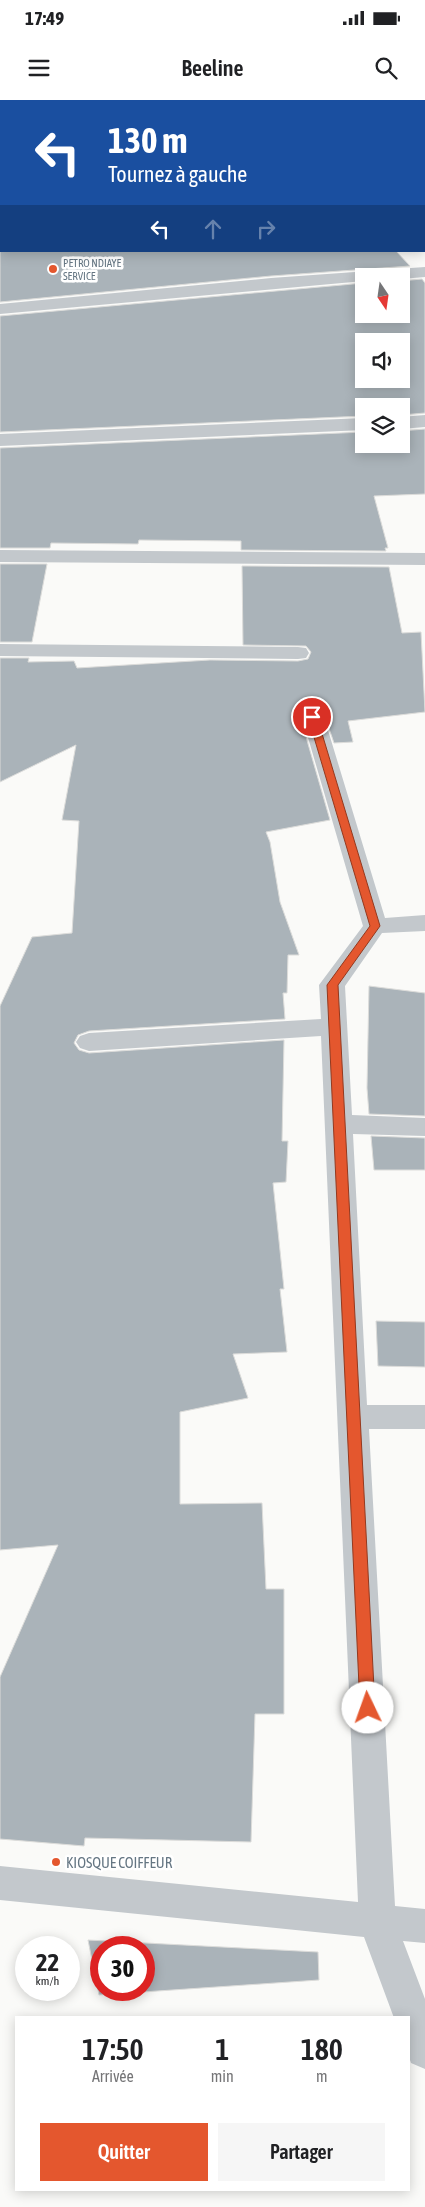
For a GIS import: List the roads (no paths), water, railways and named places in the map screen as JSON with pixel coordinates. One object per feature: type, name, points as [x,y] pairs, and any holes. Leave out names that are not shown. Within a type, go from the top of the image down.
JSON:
[{"type":"street","points":[[410,273],[425,272]]},
{"type":"street","points":[[0,309],[355,277]]},
{"type":"street","points":[[410,422],[425,422]]},
{"type":"street","points":[[0,440],[355,424]]},
{"type":"street","points":[[0,556],[425,559]]},
{"type":"street","points":[[0,650],[298,653]]},
{"type":"street","points":[[312,717],[375,926]]},
{"type":"street","points":[[375,926],[425,923]]},
{"type":"street","points":[[375,926],[332,985],[338,1124],[354,1417],[377,1921],[425,2050]]},
{"type":"street","points":[[88,1042],[334,1027]]},
{"type":"street","points":[[338,1124],[425,1127]]},
{"type":"street","points":[[354,1417],[425,1416]]},
{"type":"street","points":[[0,1882],[425,1926]]},
{"type":"place","name":"PETRO NDIAYE SERVICE","points":[[53,269]]},
{"type":"place","name":"KIOSQUE COIFFEUR","points":[[56,1862]]}]
